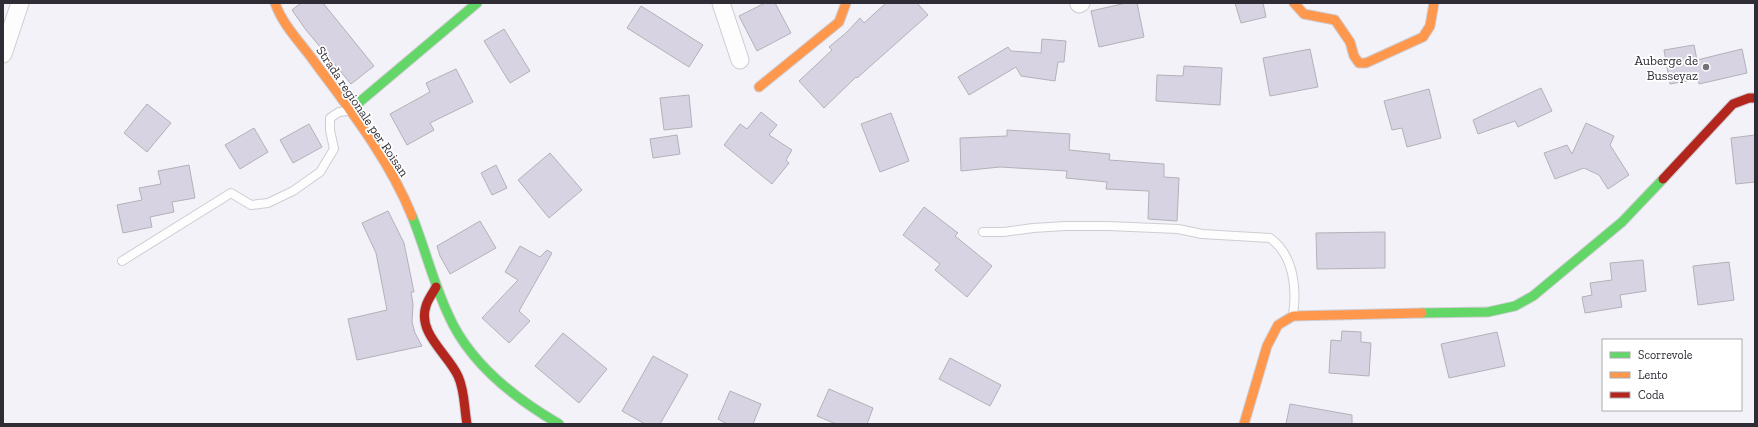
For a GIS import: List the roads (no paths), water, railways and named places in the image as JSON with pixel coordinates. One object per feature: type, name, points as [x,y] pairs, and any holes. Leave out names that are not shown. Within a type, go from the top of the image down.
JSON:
[{"type":"street","points":[[3,54],[20,3]]},
{"type":"street","name":"Strada regionale per Roisan","points":[[275,3],[285,20],[350,110],[397,184],[407,205],[436,287],[455,330],[472,356],[515,396],[541,414],[559,424]]},
{"type":"street","points":[[350,110],[477,3]]},
{"type":"street","points":[[721,3],[740,60]]},
{"type":"street","points":[[759,87],[839,22],[846,3]]},
{"type":"street","points":[[1294,3],[1304,14],[1335,20],[1350,42],[1354,56],[1359,63],[1366,63],[1423,37],[1430,26],[1434,3]]},
{"type":"street","points":[[1244,424],[1267,346],[1278,325],[1293,316],[1488,312],[1515,306],[1532,296],[1622,222],[1733,104],[1749,98],[1755,98]]},
{"type":"street","points":[[436,287],[425,308],[426,324],[432,338],[458,375],[462,388],[467,424]]},
{"type":"lane","points":[[122,261],[230,193],[251,205],[268,203],[293,191],[320,172],[334,148],[330,130],[330,118],[339,112],[350,110]]},
{"type":"lane","points":[[983,232],[1004,232],[1065,226],[1108,226],[1270,238],[1277,243],[1292,267],[1296,299],[1293,316]]},
{"type":"place","name":"Auberge de Busseyaz","points":[[1706,67]]}]
